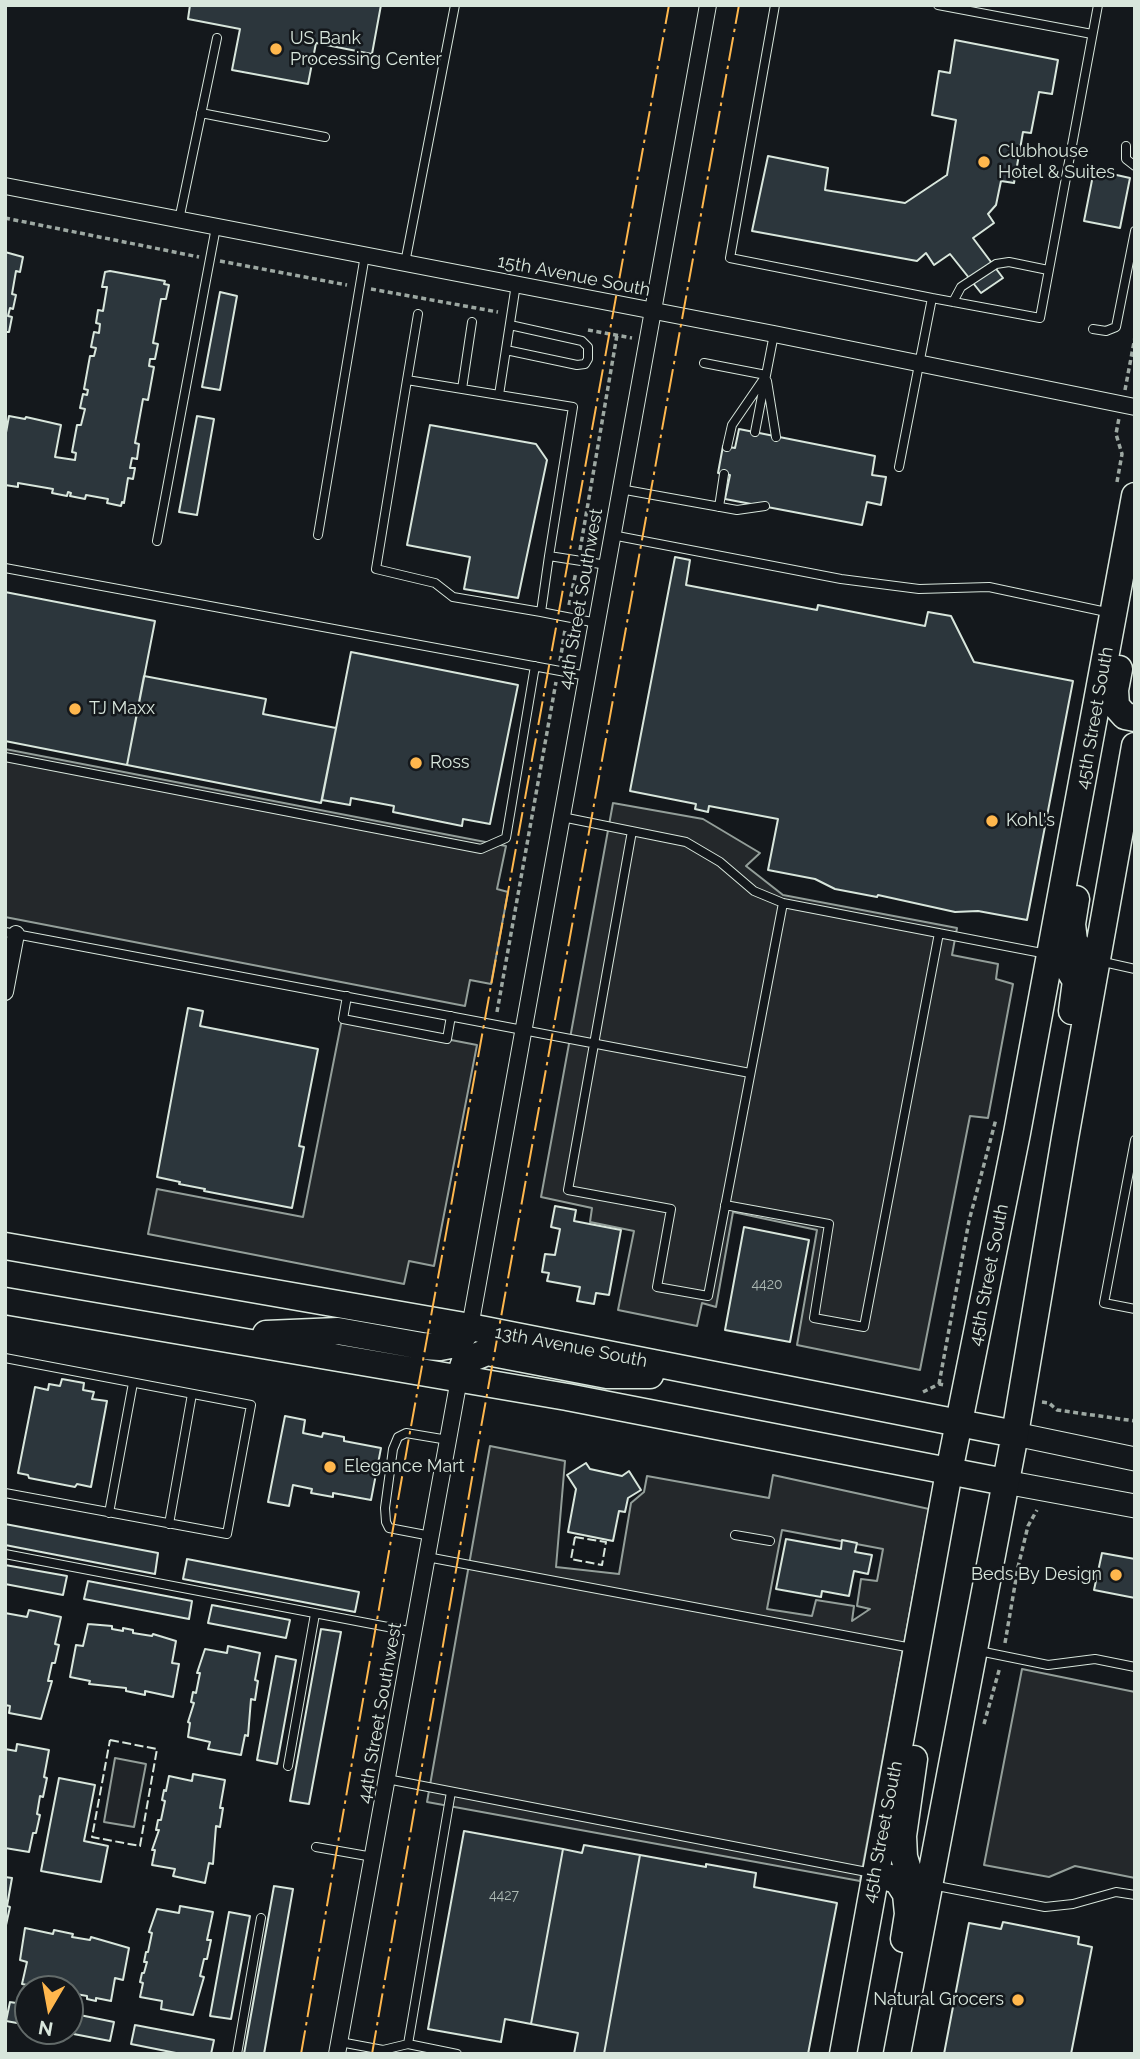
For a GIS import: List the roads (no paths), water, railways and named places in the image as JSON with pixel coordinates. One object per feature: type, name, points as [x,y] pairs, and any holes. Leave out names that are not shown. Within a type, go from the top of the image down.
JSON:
[{"type":"main road","name":"45th Street South","points":[[843,2054],[949,1472],[1051,954],[1135,496]]},
{"type":"main road","points":[[1119,582],[1126,603],[1126,631],[1115,690],[1116,706],[1125,716],[1135,718]]},
{"type":"main road","points":[[1094,722],[1102,753],[1072,924],[1074,941],[1084,956],[1096,960]]},
{"type":"main road","points":[[897,2054],[1015,1434],[1135,746]]},
{"type":"main road","points":[[1051,954],[1062,958],[1076,981],[1054,1119],[1052,1214]]},
{"type":"main road","name":"13th Avenue South","points":[[5,1247],[470,1327],[1135,1459]]},
{"type":"main road","points":[[5,1301],[567,1397],[1135,1506]]},
{"type":"main road","points":[[215,1336],[338,1331],[440,1347],[456,1343],[470,1327]]},
{"type":"main road","points":[[459,1379],[464,1361],[487,1352],[607,1375],[710,1375]]},
{"type":"main road","points":[[918,1649],[914,1761],[903,1836],[904,1857],[909,1873],[929,1884]]},
{"type":"main road","points":[[874,1874],[897,1880],[906,1894],[908,1914],[896,1995],[903,2020]]},
{"type":"street","name":"44th Street Southwest","points":[[470,1327],[708,5]]},
{"type":"street","name":"15th Avenue South","points":[[5,186],[774,334],[1135,407]]},
{"type":"street","points":[[5,992],[10,933]]},
{"type":"street","name":"44th Street Southwest","points":[[339,2048],[459,1379]]},
{"type":"lane","points":[[405,263],[455,5]]},
{"type":"lane","points":[[775,5],[730,258],[1040,318],[1098,5]]},
{"type":"lane","points":[[938,5],[1092,34]]},
{"type":"lane","points":[[179,219],[217,38]]},
{"type":"lane","points":[[201,113],[325,137]]},
{"type":"lane","points":[[1126,146],[1126,159],[1135,166]]},
{"type":"lane","points":[[157,541],[216,227]]},
{"type":"lane","points":[[1093,329],[1106,331],[1116,327],[1135,231]]},
{"type":"lane","points":[[318,535],[365,255]]},
{"type":"lane","points":[[953,302],[961,287],[996,264],[1009,262],[1048,270]]},
{"type":"lane","points":[[499,395],[516,284]]},
{"type":"lane","points":[[899,467],[932,298]]},
{"type":"lane","points":[[418,314],[376,569],[435,583],[453,597],[597,623]]},
{"type":"lane","points":[[462,389],[472,322]]},
{"type":"lane","points":[[506,350],[577,365],[584,364],[588,359],[588,347],[582,341],[510,325]]},
{"type":"lane","points":[[755,432],[774,334]]},
{"type":"lane","points":[[704,363],[766,375]]},
{"type":"lane","points":[[766,375],[776,436]]},
{"type":"lane","points":[[727,447],[732,425],[766,375]]},
{"type":"lane","points":[[407,380],[573,407],[541,612]]},
{"type":"lane","points":[[719,507],[724,474]]},
{"type":"lane","points":[[620,489],[737,510],[765,506]]},
{"type":"lane","points":[[737,510],[744,502]]},
{"type":"lane","points":[[612,535],[841,579],[919,589],[989,587],[1114,614]]},
{"type":"lane","points":[[550,556],[607,565]]},
{"type":"lane","points":[[5,568],[587,676]]},
{"type":"lane","points":[[5,757],[481,849],[506,838],[535,666]]},
{"type":"lane","points":[[562,817],[686,842],[720,862],[754,891],[783,903],[1051,954]]},
{"type":"lane","points":[[632,831],[568,1190],[671,1209],[657,1287],[708,1296],[783,903]]},
{"type":"lane","points":[[10,933],[750,1073]]},
{"type":"lane","points":[[725,1205],[829,1224],[814,1318],[864,1327],[939,933]]},
{"type":"lane","points":[[1096,960],[1135,969]]},
{"type":"lane","points":[[347,996],[343,1019],[447,1039],[451,1016]]},
{"type":"lane","points":[[1135,1140],[1104,1303],[1135,1308]]},
{"type":"lane","points":[[5,1370],[6,1358],[251,1405],[227,1534],[5,1493]]},
{"type":"lane","points":[[109,1513],[133,1383]]},
{"type":"lane","points":[[169,1524],[192,1394]]},
{"type":"lane","points":[[431,1536],[389,1528],[386,1522],[385,1508],[393,1449],[398,1437],[406,1433],[448,1440]]},
{"type":"lane","points":[[735,1535],[770,1541]]},
{"type":"lane","points":[[5,1554],[414,1632]]},
{"type":"lane","points":[[427,1557],[918,1649]]},
{"type":"lane","points":[[288,1766],[315,1614]]},
{"type":"lane","points":[[974,1650],[1048,1665],[1095,1659],[1135,1667]]},
{"type":"lane","points":[[387,1779],[874,1874]]},
{"type":"lane","points":[[408,2044],[452,1792]]},
{"type":"lane","points":[[316,1847],[373,1857]]},
{"type":"lane","points":[[929,1884],[1045,1907],[1073,1904],[1116,1892],[1135,1895]]},
{"type":"lane","points":[[237,2054],[261,1918]]},
{"type":"lane","points":[[339,2048],[383,2050],[408,2044],[457,2054]]},
{"type":"place","name":"US Bank Processing Center","points":[[276,49]]},
{"type":"place","name":"Clubhouse Hotel & Suites","points":[[984,162]]},
{"type":"place","name":"TJ Maxx","points":[[75,709]]},
{"type":"place","name":"Ross","points":[[416,763]]},
{"type":"place","name":"Kohl's","points":[[992,821]]},
{"type":"place","name":"Elegance Mart","points":[[330,1467]]},
{"type":"place","name":"Beds By Design","points":[[1116,1575]]},
{"type":"place","name":"Natural Grocers","points":[[1018,2000]]}]
